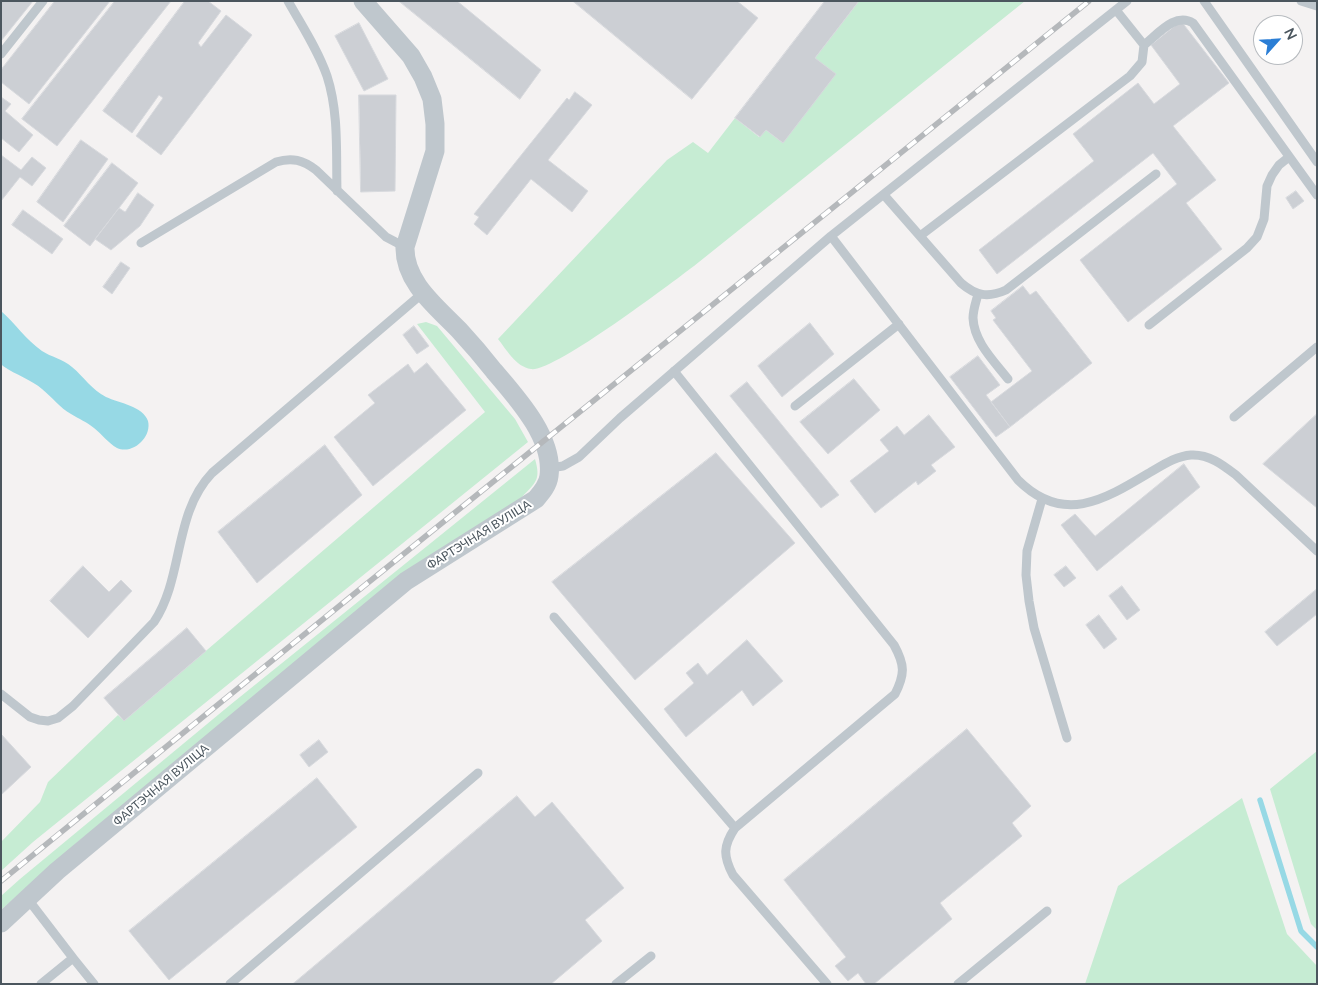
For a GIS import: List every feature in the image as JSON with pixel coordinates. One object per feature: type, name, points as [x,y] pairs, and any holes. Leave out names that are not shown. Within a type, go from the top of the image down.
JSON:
[{"type":"street","points":[[363,1],[411,56],[423,77],[432,99],[435,124],[435,151],[405,247],[404,258],[408,269],[424,292],[466,338],[527,412],[543,442],[550,468]]},
{"type":"street","name":"ФАРТЭЧНАЯ ВУЛІЦА","points":[[1,924],[65,864],[406,581],[536,499],[545,489],[550,468]]},
{"type":"lane","points":[[1,54],[43,1]]},
{"type":"lane","points":[[288,1],[320,57],[332,92],[335,114],[337,191]]},
{"type":"lane","points":[[550,468],[563,466],[579,457],[620,418],[831,236],[1127,1]]},
{"type":"lane","points":[[1204,1],[1317,162]]},
{"type":"lane","points":[[1301,1],[1317,6]]},
{"type":"lane","points":[[920,236],[1130,76],[1142,62],[1144,44],[1116,10]]},
{"type":"lane","points":[[1144,44],[1173,21],[1187,19],[1194,23],[1317,196]]},
{"type":"lane","points":[[1149,325],[1247,248],[1257,237],[1264,219],[1267,186],[1279,166],[1289,157]]},
{"type":"lane","points":[[141,243],[268,167],[284,160],[293,159],[308,164],[386,237],[405,247]]},
{"type":"lane","points":[[884,194],[961,283],[978,294],[987,296],[1006,290],[1156,174]]},
{"type":"lane","points":[[831,236],[1018,480],[1029,491],[1042,499],[1058,504],[1075,505],[1093,502],[1112,494],[1166,462],[1180,456],[1193,454],[1208,457],[1222,464],[1236,475],[1317,551]]},
{"type":"lane","points":[[1,694],[22,712],[39,720],[48,721],[58,718],[73,706],[154,622],[161,611],[184,524],[195,494],[202,483],[424,292]]},
{"type":"lane","points":[[978,294],[973,316],[978,336],[982,346],[1008,379]]},
{"type":"lane","points":[[795,406],[899,324]]},
{"type":"lane","points":[[1234,417],[1317,347]]},
{"type":"lane","points":[[674,371],[894,645],[901,658],[903,670],[901,683],[895,694],[735,828],[728,838],[725,849],[726,862],[733,875],[827,984]]},
{"type":"lane","points":[[1042,499],[1027,551],[1026,575],[1034,628],[1067,738]]},
{"type":"lane","points":[[554,616],[735,828]]},
{"type":"lane","points":[[230,984],[478,773]]},
{"type":"lane","points":[[27,898],[94,984]]},
{"type":"lane","points":[[958,984],[1047,911]]},
{"type":"lane","points":[[616,984],[651,956]]},
{"type":"lane","points":[[41,984],[73,958]]},
{"type":"green space","points":[[859,1],[1025,1],[694,266],[638,308],[586,343],[543,366],[531,369],[516,361],[498,339],[667,160],[693,142],[708,153],[735,118],[759,137],[766,130],[783,143],[815,58]]},
{"type":"green space","points":[[426,322],[437,326],[515,419],[528,442],[33,842],[1,871],[1,842],[40,802],[48,782],[118,715],[124,721],[485,412],[417,324]]},
{"type":"green space","points":[[535,459],[536,480],[522,497],[80,840],[1,910],[1,896],[20,879],[230,705]]},
{"type":"green space","points":[[1317,751],[1317,930],[1311,924],[1270,789]]},
{"type":"green space","points":[[1242,798],[1287,934],[1317,966],[1317,984],[1085,984],[1118,886]]},
{"type":"water","points":[[1,311],[36,347],[68,364],[101,394],[136,408],[141,412],[148,421],[148,427],[147,433],[140,443],[129,449],[117,448],[97,430],[63,409],[38,386],[3,366],[1,364]]},
{"type":"building","points":[[1,1],[33,1],[1,41]]},
{"type":"building","points":[[55,1],[110,1],[29,104],[1,82],[1,70]]},
{"type":"building","points":[[115,1],[171,1],[57,146],[22,119]]},
{"type":"building","points":[[185,1],[208,1],[221,11],[198,43],[201,47],[226,15],[252,35],[161,155],[136,136],[163,98],[159,95],[132,133],[103,111]]},
{"type":"building","points":[[399,1],[457,1],[541,70],[520,99]]},
{"type":"building","points":[[573,1],[737,1],[758,18],[692,99]]},
{"type":"building","points":[[825,1],[859,1],[815,58],[836,74],[783,143],[766,130],[760,137],[735,118]]},
{"type":"building","points":[[1181,21],[1229,83],[1173,126],[1216,180],[1186,203],[1222,249],[1128,322],[1080,260],[1177,184],[1153,153],[997,274],[979,250],[1094,161],[1073,134],[1138,83],[1154,104],[1180,84],[1151,45]]},
{"type":"building","points":[[359,23],[388,79],[364,91],[335,36]]},
{"type":"building","points":[[575,92],[592,105],[548,160],[588,191],[572,212],[531,179],[487,235],[474,224],[479,217],[474,214],[567,98],[569,100]]},
{"type":"building","points":[[359,95],[396,95],[395,191],[361,192]]},
{"type":"building","points":[[1,97],[11,104],[5,111],[33,135],[19,152],[1,138]]},
{"type":"building","points":[[81,140],[108,159],[63,222],[37,202]]},
{"type":"building","points":[[1,155],[21,170],[32,157],[46,168],[32,186],[20,177],[1,201]]},
{"type":"building","points":[[112,163],[138,183],[90,246],[64,226]]},
{"type":"building","points":[[1296,191],[1304,201],[1293,209],[1286,198]]},
{"type":"building","points":[[138,193],[154,205],[140,226],[111,250],[95,239],[119,208],[125,212]]},
{"type":"building","points":[[23,210],[63,239],[52,254],[12,225]]},
{"type":"building","points":[[121,262],[130,268],[112,294],[103,287]]},
{"type":"building","points":[[1023,286],[1030,295],[1036,291],[1092,363],[1010,427],[991,402],[1032,371],[993,320],[996,318],[991,311]]},
{"type":"building","points":[[810,323],[834,354],[782,397],[758,366]]},
{"type":"building","points":[[414,326],[429,346],[417,354],[403,335]]},
{"type":"building","points":[[978,356],[1000,385],[986,395],[1010,427],[996,437],[950,377]]},
{"type":"building","points":[[427,363],[466,410],[373,486],[334,437],[375,403],[368,395],[408,364],[414,373]]},
{"type":"building","points":[[854,379],[880,410],[828,454],[800,422]]},
{"type":"building","points":[[747,382],[839,495],[821,508],[730,396]]},
{"type":"building","points":[[1317,414],[1317,508],[1263,464]]},
{"type":"building","points":[[929,415],[955,447],[931,465],[936,471],[918,485],[916,481],[875,513],[850,481],[889,451],[880,440],[897,426],[904,435]]},
{"type":"building","points":[[325,445],[362,495],[257,583],[218,532]]},
{"type":"building","points":[[716,453],[795,543],[635,680],[552,582]]},
{"type":"building","points":[[1184,464],[1200,487],[1097,571],[1061,525],[1075,514],[1095,536]]},
{"type":"building","points":[[83,566],[109,592],[121,580],[132,591],[88,638],[50,601]]},
{"type":"building","points":[[1066,566],[1076,578],[1064,587],[1054,575]]},
{"type":"building","points":[[1122,586],[1140,610],[1127,620],[1109,596]]},
{"type":"building","points":[[1317,589],[1317,614],[1277,646],[1265,632]]},
{"type":"building","points":[[1099,615],[1117,639],[1104,649],[1086,625]]},
{"type":"building","points":[[187,628],[206,651],[124,721],[104,698]]},
{"type":"building","points":[[747,640],[783,681],[753,706],[742,690],[686,737],[664,709],[694,683],[686,673],[698,663],[707,675]]},
{"type":"building","points":[[967,729],[1031,806],[1012,823],[1022,836],[940,903],[952,919],[874,984],[866,984],[858,973],[848,981],[835,966],[846,957],[784,880]]},
{"type":"building","points":[[1,734],[31,767],[1,795]]},
{"type":"building","points":[[319,740],[328,752],[309,767],[300,755]]},
{"type":"building","points":[[317,778],[357,827],[169,980],[129,931]]},
{"type":"building","points":[[517,796],[535,817],[552,802],[624,888],[585,920],[602,941],[551,984],[293,984]]},
{"type":"waterway","points":[[1260,800],[1301,931],[1317,947]]},
{"type":"railway","points":[[1,881],[1089,1]]}]
